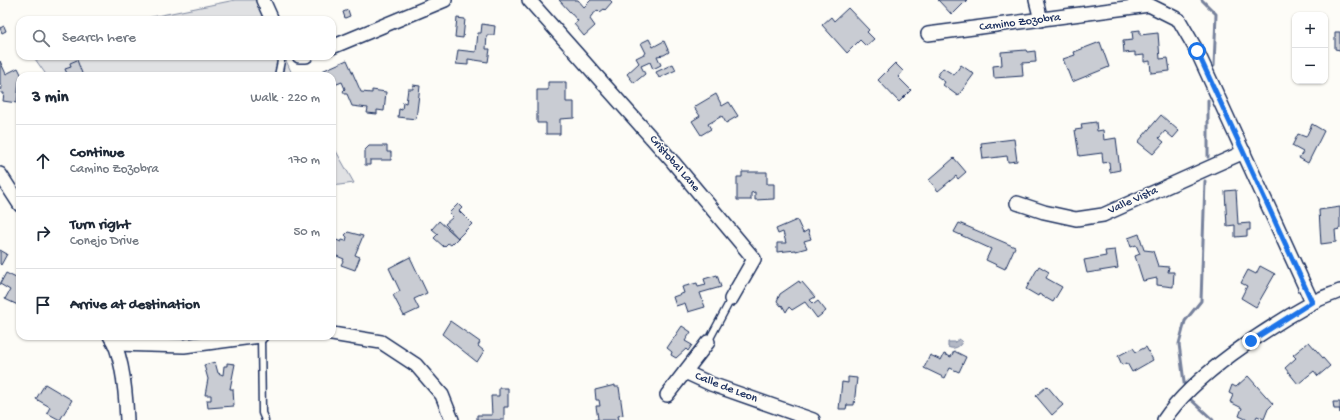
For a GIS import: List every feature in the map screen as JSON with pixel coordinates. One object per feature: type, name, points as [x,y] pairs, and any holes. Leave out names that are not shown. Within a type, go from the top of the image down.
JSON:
[{"type":"street","points":[[263,0],[270,16]]},
{"type":"street","points":[[336,45],[445,0]]},
{"type":"street","name":"Cristobal Lane","points":[[529,0],[673,162],[754,259],[731,299]]},
{"type":"street","points":[[1036,0],[1041,20]]},
{"type":"street","name":"Camino Zozobra","points":[[928,34],[1149,5],[1179,20],[1197,51],[1312,302]]},
{"type":"street","name":"Valle Vista","points":[[1017,203],[1044,212],[1076,219],[1103,215],[1244,152]]},
{"type":"street","points":[[0,174],[16,199]]},
{"type":"street","points":[[1164,420],[1206,374],[1251,341],[1312,302],[1340,291]]},
{"type":"street","points":[[336,335],[381,342],[416,365],[442,395],[452,420]]},
{"type":"street","points":[[127,420],[125,394],[113,340],[184,346],[230,340]]},
{"type":"street","name":"Calle de Leon","points":[[667,395],[708,342]]},
{"type":"street","name":"Calle de Leon","points":[[685,372],[711,384],[813,420]]},
{"type":"lane","points":[[279,72],[281,60]]},
{"type":"lane","name":"Cristobal Lane","points":[[708,342],[731,299]]},
{"type":"lane","points":[[261,340],[262,413],[265,420]]},
{"type":"shaded area","points":[[235,0],[256,0],[264,16],[157,16]]},
{"type":"shaded area","points":[[36,60],[286,60],[291,72],[44,72]]},
{"type":"shaded area","points":[[336,151],[354,183],[336,185]]},
{"type":"shaded area","points":[[959,339],[962,341],[958,346],[954,348],[948,347],[948,342],[955,342]]},
{"type":"building","points":[[559,0],[578,0],[584,7],[591,0],[610,0],[612,2],[605,10],[604,9],[600,12],[598,10],[591,16],[590,19],[595,26],[584,36],[574,24],[578,21]]},
{"type":"building","points":[[938,0],[967,0],[952,15]]},
{"type":"building","points":[[848,8],[869,30],[867,32],[874,39],[866,46],[860,40],[847,53],[822,25],[831,17],[834,21]]},
{"type":"building","points":[[348,10],[350,16],[345,18],[343,12]]},
{"type":"building","points":[[457,18],[465,19],[463,38],[455,37]]},
{"type":"building","points":[[482,24],[495,26],[494,35],[487,35],[486,49],[490,49],[488,62],[468,59],[468,65],[456,64],[458,50],[476,52],[478,33],[481,33]]},
{"type":"building","points":[[4,26],[6,31],[2,33],[0,28]]},
{"type":"building","points":[[1140,30],[1140,35],[1158,33],[1160,59],[1168,58],[1170,71],[1151,73],[1150,61],[1144,62],[1144,55],[1135,56],[1135,52],[1124,53],[1123,41],[1133,40],[1132,31]]},
{"type":"building","points":[[1335,32],[1340,32],[1340,50],[1335,49]]},
{"type":"building","points":[[649,39],[653,47],[664,41],[669,52],[664,55],[657,56],[661,65],[653,69],[650,62],[641,66],[645,74],[634,83],[627,74],[639,63],[636,58],[646,53],[641,43]]},
{"type":"building","points":[[1100,42],[1109,67],[1072,82],[1063,59],[1075,55],[1074,52]]},
{"type":"building","points":[[1026,50],[1027,52],[1035,51],[1036,62],[1022,63],[1023,76],[994,78],[993,66],[1002,65],[1001,52]]},
{"type":"building","points":[[77,60],[82,72],[66,72],[65,69],[71,67],[70,63]]},
{"type":"building","points":[[347,60],[361,92],[372,93],[372,90],[386,92],[384,111],[377,110],[377,114],[367,113],[368,108],[352,106],[347,94],[343,91],[345,89],[342,82],[336,84],[336,72],[322,71]]},
{"type":"building","points":[[0,61],[6,74],[18,68],[20,72],[16,72],[16,103],[3,101],[4,93],[1,93],[2,86],[0,85]]},
{"type":"building","points":[[895,63],[903,71],[898,77],[911,90],[899,102],[878,80]]},
{"type":"building","points":[[673,64],[676,70],[659,78],[656,72]]},
{"type":"building","points":[[961,65],[974,74],[958,96],[943,85],[945,82],[937,76],[943,68],[954,75]]},
{"type":"building","points":[[548,82],[566,82],[566,102],[574,102],[574,118],[560,119],[560,134],[546,134],[546,123],[537,123],[537,90],[548,90]]},
{"type":"building","points":[[413,85],[420,86],[416,119],[398,117],[399,109],[402,110],[403,102],[406,103],[408,89],[413,89]]},
{"type":"building","points":[[716,94],[722,106],[729,102],[738,116],[726,123],[722,116],[708,124],[711,129],[701,135],[692,121],[700,116],[694,107]]},
{"type":"building","points":[[1161,115],[1179,131],[1173,138],[1165,131],[1159,138],[1164,142],[1153,154],[1138,142]]},
{"type":"building","points":[[1096,122],[1097,131],[1103,130],[1104,140],[1116,138],[1120,170],[1110,172],[1109,162],[1103,163],[1102,153],[1079,156],[1075,130],[1082,129],[1081,124]]},
{"type":"building","points":[[1312,124],[1324,131],[1308,163],[1299,158],[1303,152],[1292,146],[1298,134],[1306,137]]},
{"type":"building","points":[[1014,139],[1017,161],[1008,162],[1007,156],[983,159],[981,143]]},
{"type":"building","points":[[369,146],[387,146],[387,152],[391,152],[391,160],[370,160],[370,165],[365,165],[365,150]]},
{"type":"building","points":[[954,158],[966,172],[958,179],[956,176],[938,191],[929,180]]},
{"type":"building","points":[[742,172],[767,172],[767,184],[774,184],[774,199],[755,200],[755,192],[751,193],[751,200],[737,200],[737,177],[742,177]]},
{"type":"building","points":[[1236,190],[1238,224],[1250,223],[1250,230],[1247,230],[1247,236],[1235,237],[1235,225],[1227,226],[1225,191]]},
{"type":"building","points":[[458,204],[462,208],[459,211],[472,224],[458,238],[445,224],[453,217],[449,213]]},
{"type":"building","points":[[1340,207],[1340,229],[1335,230],[1336,242],[1321,244],[1319,210]]},
{"type":"building","points":[[797,220],[803,233],[808,230],[811,239],[804,241],[807,248],[796,251],[777,252],[777,243],[786,243],[783,232],[778,234],[776,229]]},
{"type":"building","points":[[439,221],[458,238],[451,245],[448,243],[444,247],[434,238],[438,234],[432,229]]},
{"type":"building","points":[[959,223],[1015,247],[1005,269],[986,260],[991,249],[954,232]]},
{"type":"building","points":[[348,232],[363,236],[355,255],[360,257],[355,270],[341,265],[344,259],[336,256],[336,240],[341,242],[342,240],[346,241],[347,237],[345,235]]},
{"type":"building","points":[[1139,234],[1144,250],[1153,251],[1158,266],[1169,267],[1168,272],[1174,272],[1173,287],[1157,285],[1157,278],[1143,281],[1135,256],[1140,254],[1136,245],[1131,247],[1128,238]]},
{"type":"building","points":[[0,250],[7,254],[1,265],[0,264]]},
{"type":"building","points":[[1115,250],[1118,268],[1087,273],[1084,260],[1106,256],[1105,251]]},
{"type":"building","points":[[410,257],[427,293],[414,299],[419,309],[404,316],[393,295],[400,291],[389,268]]},
{"type":"building","points":[[1039,266],[1049,272],[1046,278],[1062,287],[1053,302],[1026,289]]},
{"type":"building","points":[[1260,266],[1275,274],[1256,307],[1241,298],[1247,286],[1241,283],[1248,270],[1256,274]]},
{"type":"building","points":[[6,273],[16,278],[16,304],[5,299],[10,290],[0,284]]},
{"type":"building","points":[[717,275],[721,287],[700,293],[705,307],[688,312],[685,303],[676,306],[673,297],[684,293],[682,287],[697,283],[698,287],[706,285],[704,279]]},
{"type":"building","points":[[799,281],[800,283],[802,282],[815,297],[810,300],[814,304],[818,301],[826,311],[817,318],[805,302],[792,310],[789,307],[786,312],[782,305],[781,306],[777,301],[780,294]]},
{"type":"building","points":[[450,321],[480,342],[478,346],[484,351],[477,362],[442,334]]},
{"type":"building","points":[[682,326],[691,332],[685,341],[692,345],[688,351],[686,349],[676,358],[671,355],[672,352],[667,348]]},
{"type":"building","points":[[1309,342],[1330,366],[1318,376],[1314,371],[1298,384],[1285,368],[1296,358],[1293,355]]},
{"type":"building","points":[[1146,347],[1153,360],[1132,372],[1127,363],[1122,365],[1118,356],[1133,348],[1136,352]]},
{"type":"building","points":[[954,351],[966,357],[959,372],[950,368],[945,378],[924,368],[930,355],[941,360],[944,354],[951,357]]},
{"type":"building","points":[[215,362],[218,373],[223,375],[224,366],[227,366],[227,363],[235,364],[230,389],[233,389],[234,406],[208,408],[207,400],[211,400],[211,395],[205,395],[208,379],[204,365]]},
{"type":"building","points":[[1248,376],[1273,404],[1268,409],[1264,419],[1257,416],[1255,420],[1248,420],[1239,416],[1242,408],[1230,402],[1233,395],[1229,393],[1232,385],[1236,387]]},
{"type":"building","points":[[848,377],[857,378],[854,405],[847,405],[846,409],[839,409],[842,382],[848,383]]},
{"type":"building","points":[[45,384],[72,400],[60,420],[47,413],[50,407],[36,399]]},
{"type":"building","points":[[615,385],[615,387],[619,387],[623,415],[618,416],[619,420],[594,420],[598,419],[596,406],[600,406],[599,400],[596,400],[595,390]]},
{"type":"building","points":[[1047,386],[1063,405],[1052,415],[1036,396]]},
{"type":"building","points":[[499,388],[508,388],[508,407],[504,407],[504,420],[477,420],[477,415],[492,415],[491,396],[499,396]]},
{"type":"building","points":[[1333,402],[1340,402],[1340,409],[1334,409]]},
{"type":"waterway","points":[[1202,0],[1216,14],[1214,66]]},
{"type":"waterway","points":[[1208,100],[1208,157]]},
{"type":"waterway","points":[[1185,390],[1179,344],[1185,321],[1201,301],[1205,181]]},
{"type":"waterway","points":[[1188,397],[1213,420]]},
{"type":"route","points":[[1197,51],[1312,302],[1251,341]]}]
